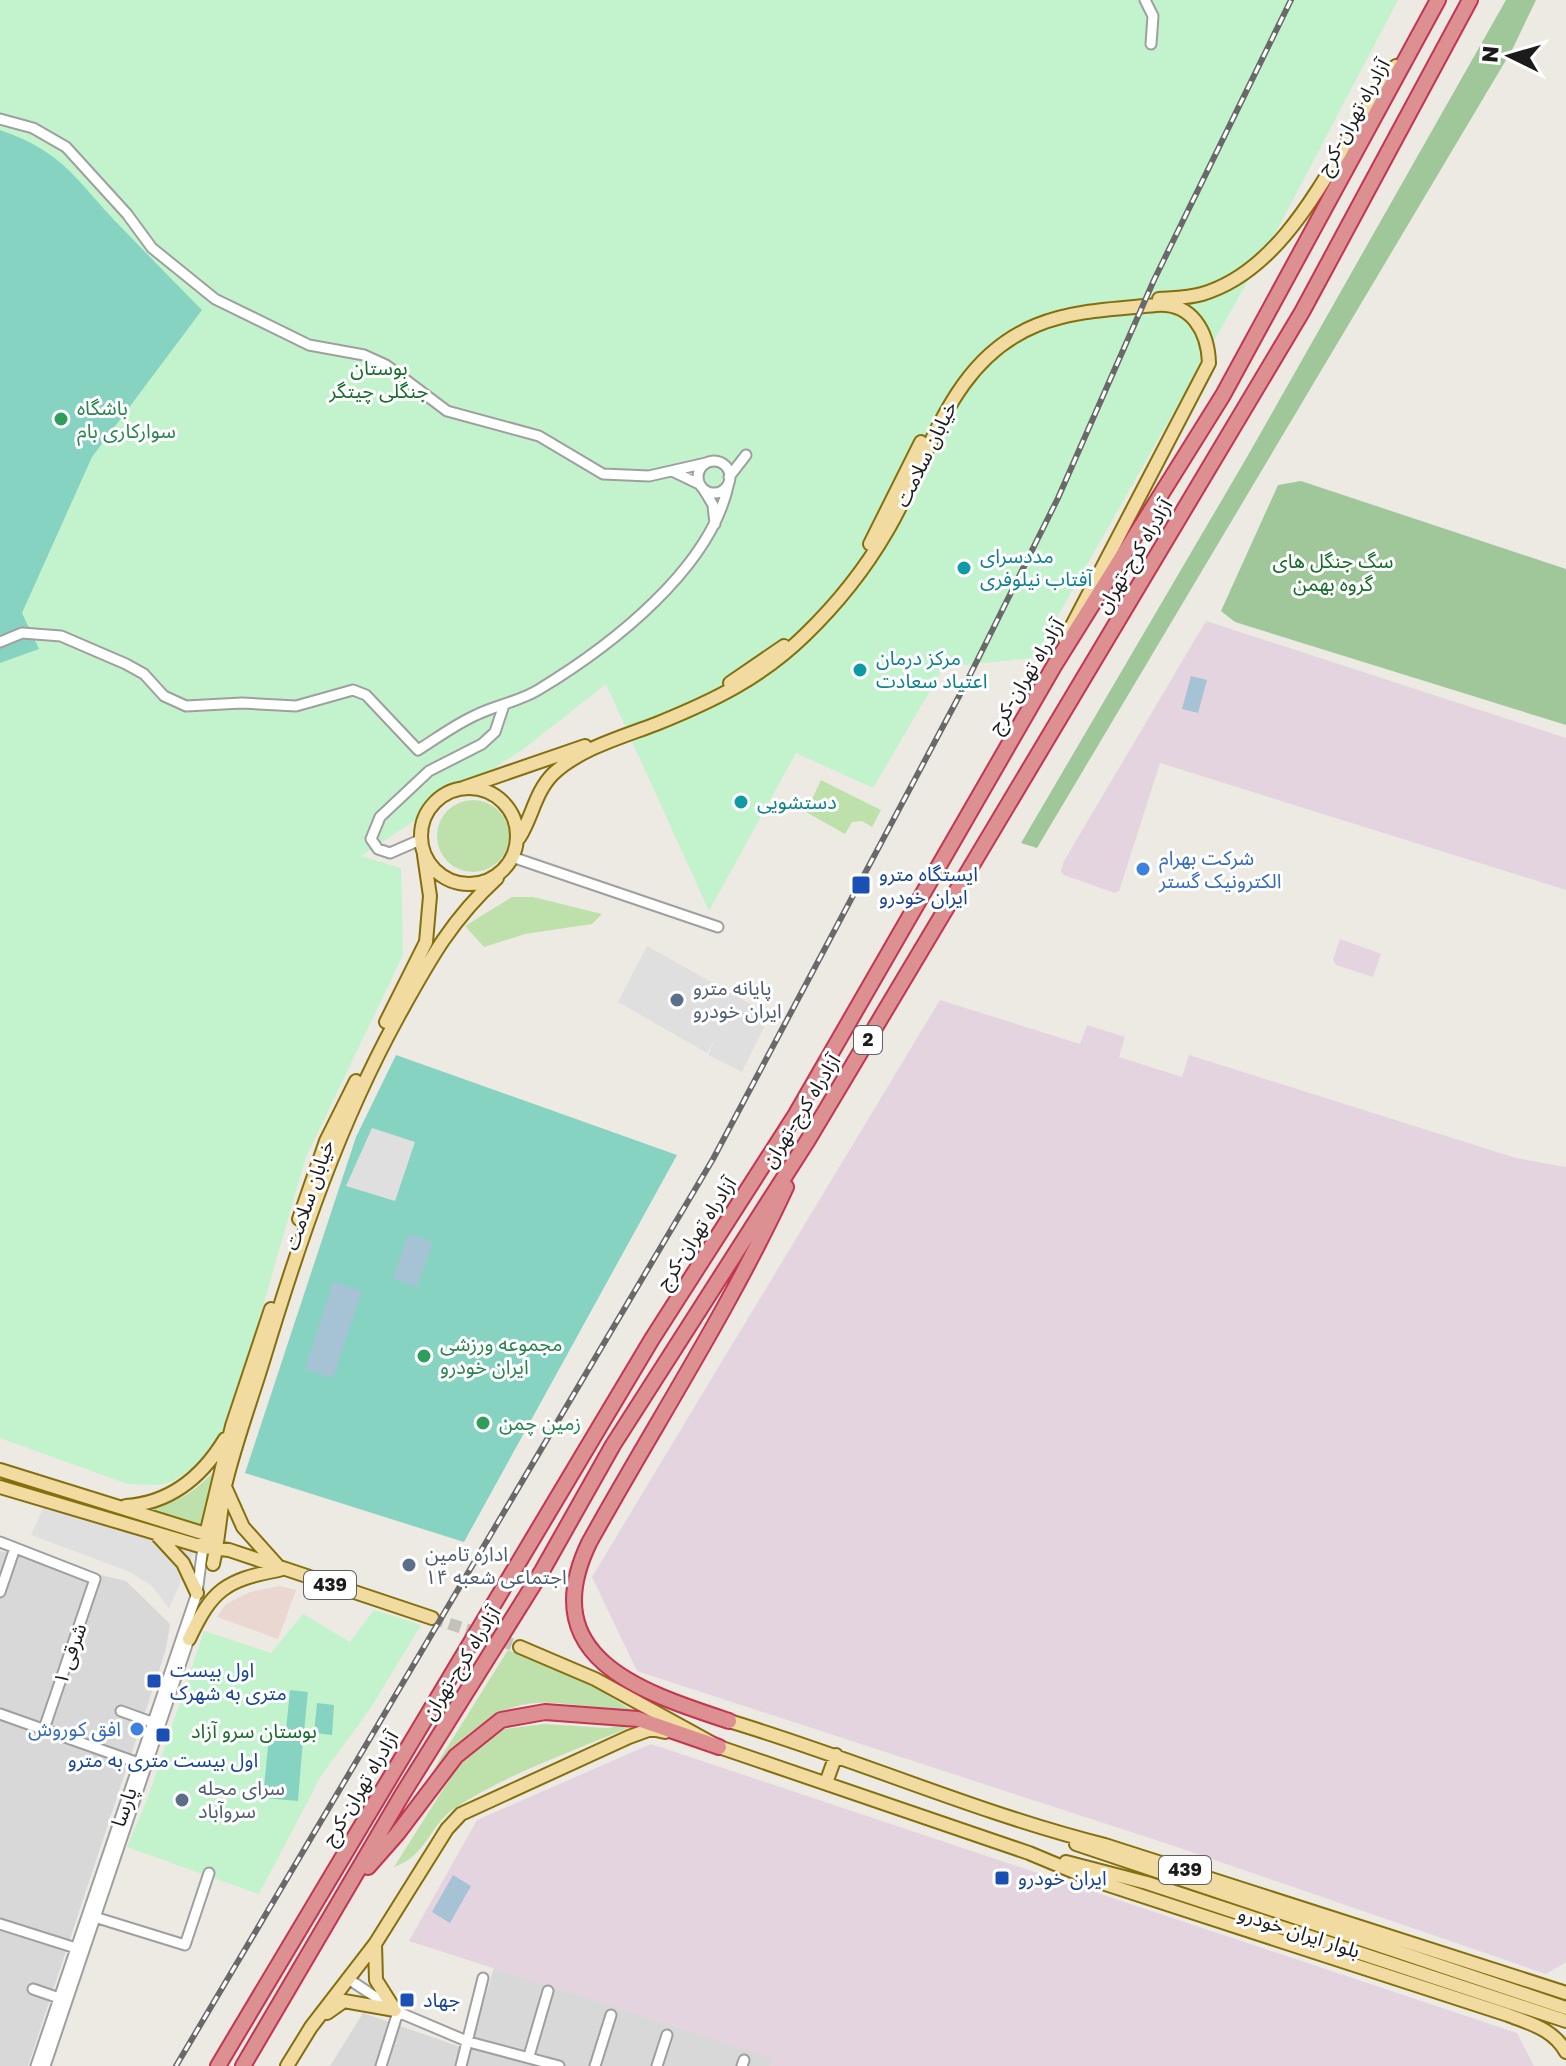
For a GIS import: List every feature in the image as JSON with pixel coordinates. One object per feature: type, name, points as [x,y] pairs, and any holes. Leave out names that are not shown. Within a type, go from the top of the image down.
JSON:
[{"type":"highway","name":"آزادراه تهران-کرج","points":[[218,2066],[652,1339],[796,1114],[1054,666],[1223,395],[1438,0]]},
{"type":"highway","name":"آزادراه کرج-تهران","points":[[243,2066],[402,1795],[542,1571],[644,1394],[808,1140],[1302,312],[1470,0]]},
{"type":"highway","points":[[729,1721],[676,1704],[611,1671],[595,1655],[579,1628],[572,1596],[576,1571],[589,1543],[683,1374],[745,1275],[808,1140]]},
{"type":"highway","points":[[349,1888],[397,1834],[456,1756],[501,1720],[545,1712],[638,1719],[719,1747]]},
{"type":"main road","name":"خیابان سلامت","points":[[463,788],[567,754],[711,693],[773,656],[801,632],[867,549],[906,487],[930,423],[951,389],[1001,337],[1057,311],[1200,295],[1228,283],[1268,257],[1301,213],[1393,70],[1420,36]]},
{"type":"main road","name":"خیابان سلامت","points":[[519,838],[544,785],[569,763],[751,681],[775,664],[823,617],[861,571],[942,413],[962,384],[1007,342],[1036,326],[1100,310],[1167,304],[1189,314],[1202,328],[1208,341],[1209,363],[1200,387],[1077,611],[1054,666]]},
{"type":"main road","points":[[463,788],[490,794],[502,802],[517,826],[519,838],[515,858],[497,878],[478,883],[453,881],[433,869],[424,855],[420,840],[421,825],[436,800],[463,788]]},
{"type":"main road","name":"خیابان سلامت","points":[[214,1544],[232,1426],[326,1141],[426,942],[430,896],[424,855]]},
{"type":"main road","name":"خیابان سلامت","points":[[214,1544],[225,1486],[308,1215],[330,1158],[376,1057],[441,939],[465,908],[497,878]]},
{"type":"main road","points":[[115,1507],[146,1505],[169,1497],[216,1453],[232,1426]]},
{"type":"main road","points":[[0,1470],[115,1507],[214,1544]]},
{"type":"main road","points":[[225,1486],[243,1527],[282,1569]]},
{"type":"main road","points":[[0,1487],[149,1530],[214,1544]]},
{"type":"main road","points":[[149,1530],[173,1550],[197,1593]]},
{"type":"main road","points":[[213,1564],[214,1544]]},
{"type":"main road","name":"439","points":[[214,1544],[432,1618]]},
{"type":"main road","points":[[189,1639],[205,1603],[222,1589],[260,1573],[282,1569]]},
{"type":"main road","name":"بلوار ایران خودرو","points":[[520,1647],[587,1675],[719,1747],[1029,1853],[1096,1881],[1508,2015],[1547,2030],[1559,2039],[1566,2052]]},
{"type":"main road","name":"بلوار ایران خودرو","points":[[729,1721],[836,1755],[1040,1829],[1240,1907],[1566,2021]]},
{"type":"main road","points":[[287,2066],[311,2027],[375,1944],[447,1829],[461,1814],[629,1737],[651,1729],[676,1733]]},
{"type":"main road","points":[[826,1783],[836,1755]]},
{"type":"main road","name":"بلوار ایران خودرو","points":[[1040,1829],[1105,1845],[1566,1993]]},
{"type":"main road","name":"بلوار ایران خودرو","points":[[1029,1853],[1240,1907],[1566,2008]]},
{"type":"main road","points":[[375,1944],[376,1980],[397,2011]]},
{"type":"main road","points":[[1535,1982],[1566,1987]]},
{"type":"main road","points":[[311,2027],[344,2001],[397,2011]]},
{"type":"street","points":[[1145,0],[1153,16],[1151,44]]},
{"type":"street","points":[[0,119],[33,128],[66,147],[118,202],[152,248],[215,299],[309,345],[364,355],[386,365],[447,411],[539,436],[603,474],[649,476],[746,455],[719,492],[674,472]]},
{"type":"street","points":[[0,642],[22,633],[61,636],[135,669],[164,696],[186,706],[242,703],[296,706],[353,690],[366,695],[418,750],[477,714],[503,708],[538,690],[636,617],[674,581],[715,524],[724,506],[729,479],[727,467],[720,462]]},
{"type":"street","points":[[706,463],[700,469],[702,486],[713,505],[715,524]]},
{"type":"street","points":[[420,840],[406,849],[390,853],[378,849],[371,839],[380,817],[429,771],[482,744],[495,732],[503,708]]},
{"type":"street","points":[[515,858],[718,927]]},
{"type":"street","points":[[0,1542],[15,1548],[0,1592]]},
{"type":"street","name":"پارسا","points":[[157,1724],[214,1544]]},
{"type":"street","name":"۱ شرقی","points":[[15,1548],[95,1579],[44,1729]]},
{"type":"street","name":"پارسا","points":[[36,2066],[213,1564]]},
{"type":"street","points":[[121,1711],[157,1724]]},
{"type":"street","points":[[0,1714],[143,1764]]},
{"type":"street","points":[[90,1916],[185,1945],[209,1873]]},
{"type":"street","points":[[0,1924],[78,1949]]},
{"type":"street","name":"پارسا","points":[[45,2066],[78,1949]]},
{"type":"street","points":[[347,1978],[397,2011],[469,2042],[559,2066]]},
{"type":"street","points":[[461,2066],[483,1978]]},
{"type":"street","points":[[33,1989],[59,1998]]},
{"type":"street","points":[[529,2056],[548,1991]]},
{"type":"street","points":[[381,2066],[397,2011]]},
{"type":"street","points":[[595,2066],[611,2015]]},
{"type":"street","points":[[657,2066],[667,2035]]},
{"type":"shaded area","name":"باشگاه سوارکاری بام","points":[[0,130],[55,158],[202,310],[92,457],[22,613],[39,649],[0,663]]},
{"type":"shaded area","points":[[1206,621],[1566,738],[1566,890],[1160,763],[1119,891],[1115,893],[1064,875],[1061,872],[1064,861]]},
{"type":"shaded area","points":[[1191,676],[1207,680],[1198,713],[1182,709]]},
{"type":"shaded area","points":[[1340,939],[1381,954],[1373,977],[1336,965],[1333,960]]},
{"type":"shaded area","name":"پایانه مترو ایران خودرو","points":[[647,946],[770,1015],[742,1072],[708,1055],[716,1037],[707,1053],[618,1002]]},
{"type":"shaded area","points":[[940,1000],[1080,1044],[1087,1025],[1125,1037],[1119,1057],[1182,1077],[1189,1055],[1516,1158],[1566,1167],[1566,1962],[1546,1974],[1174,1846],[637,1671],[592,1577]]},
{"type":"shaded area","name":"مجموعه ورزشی ایران خودرو","points":[[396,1055],[677,1155],[464,1542],[245,1473],[356,1137]]},
{"type":"shaded area","points":[[372,1128],[415,1142],[395,1201],[346,1186]]},
{"type":"shaded area","points":[[408,1234],[433,1242],[417,1287],[393,1279]]},
{"type":"shaded area","points":[[333,1282],[362,1291],[333,1378],[305,1369]]},
{"type":"shaded area","points":[[44,1506],[194,1552],[169,1608],[151,1585],[128,1571],[31,1535]]},
{"type":"shaded area","points":[[0,1551],[126,1581],[170,1624],[166,1649],[28,2066],[0,2066]]},
{"type":"shaded area","points":[[278,1586],[296,1590],[278,1639],[217,1617],[226,1604],[250,1592]]},
{"type":"shaded area","points":[[290,1690],[308,1692],[304,1732],[286,1730]]},
{"type":"shaded area","points":[[317,1703],[334,1705],[332,1735],[314,1733]]},
{"type":"shaded area","points":[[269,1736],[303,1739],[298,1801],[263,1798]]},
{"type":"shaded area","points":[[651,1744],[1517,2033],[1534,2066],[770,2066],[772,2058],[409,1941],[477,1820]]},
{"type":"shaded area","points":[[453,1875],[471,1886],[450,1923],[432,1912]]},
{"type":"shaded area","points":[[494,1968],[773,2058],[770,2066],[330,2066],[363,2013],[469,2050]]},
{"type":"green space","name":"بوستان جنگلی چیتگر","points":[[0,0],[1398,0],[1278,228],[1034,658],[944,667],[873,788],[796,753],[709,911],[606,684],[526,747],[361,856],[401,868],[403,955],[306,1157],[228,1427],[199,1464],[171,1482],[157,1485],[128,1484],[0,1438]]},
{"type":"green space","points":[[1506,0],[1536,0],[1512,50],[1037,848],[1021,843],[1247,457]]},
{"type":"green space","name":"سگ جنگل های گروه بهمن","points":[[1301,481],[1566,569],[1566,725],[1235,622],[1221,611],[1278,485]]},
{"type":"green space","points":[[821,780],[881,810],[872,827],[862,821],[852,822],[845,834],[806,812]]},
{"type":"green space","points":[[480,800],[499,810],[507,822],[507,850],[499,862],[487,870],[466,872],[447,862],[439,850],[437,829],[447,810],[459,802]]},
{"type":"green space","points":[[512,897],[533,897],[602,914],[592,924],[525,934],[484,947],[465,926]]},
{"type":"green space","points":[[222,1461],[202,1526],[140,1508],[165,1504],[186,1495]]},
{"type":"green space","name":"بوستان سرو آزاد","points":[[374,1610],[421,1625],[370,1709],[321,1776],[259,1894],[127,1847],[147,1800],[204,1631],[271,1653],[303,1614],[350,1642]]},
{"type":"green space","points":[[508,1650],[581,1679],[637,1713],[571,1704],[524,1704],[483,1723],[433,1770]]},
{"type":"green space","points":[[545,1724],[606,1728],[637,1724],[521,1772],[476,1795],[446,1815],[414,1855],[394,1867],[466,1753],[495,1730]]},
{"type":"tunnel","points":[[432,1618],[520,1647]]},
{"type":"railway","points":[[176,2066],[713,1159],[965,685],[1058,498],[1154,280],[1291,0]]},
{"type":"place","name":"باشگاه سوارکاری بام","points":[[61,419]]},
{"type":"place","name":"مددسرای آفتاب نیلوفری","points":[[964,568]]},
{"type":"place","name":"مرکز درمان اعتیاد سعادت","points":[[860,670]]},
{"type":"place","name":"دستشویی","points":[[741,802]]},
{"type":"place","name":"شرکت بهرام الکترونیک گستر","points":[[1143,869]]},
{"type":"place","name":"ایستگاه مترو ایران خودرو","points":[[861,885]]},
{"type":"place","name":"پایانه مترو ایران خودرو","points":[[677,1000]]},
{"type":"place","name":"مجموعه ورزشی ایران خودرو","points":[[424,1356]]},
{"type":"place","name":"زمین چمن","points":[[483,1423]]},
{"type":"place","name":"اداره تامین اجتماعی شعبه ۱۴","points":[[409,1565]]},
{"type":"place","name":"اول بیست متری به شهرک","points":[[154,1681]]},
{"type":"place","name":"افق کوروش","points":[[137,1729]]},
{"type":"place","name":"اول بیست متری به مترو","points":[[163,1735]]},
{"type":"place","name":"سرای محله سروآباد","points":[[182,1800]]},
{"type":"place","name":"ایران خودرو","points":[[1002,1878]]},
{"type":"place","name":"جهاد","points":[[407,2000]]}]
